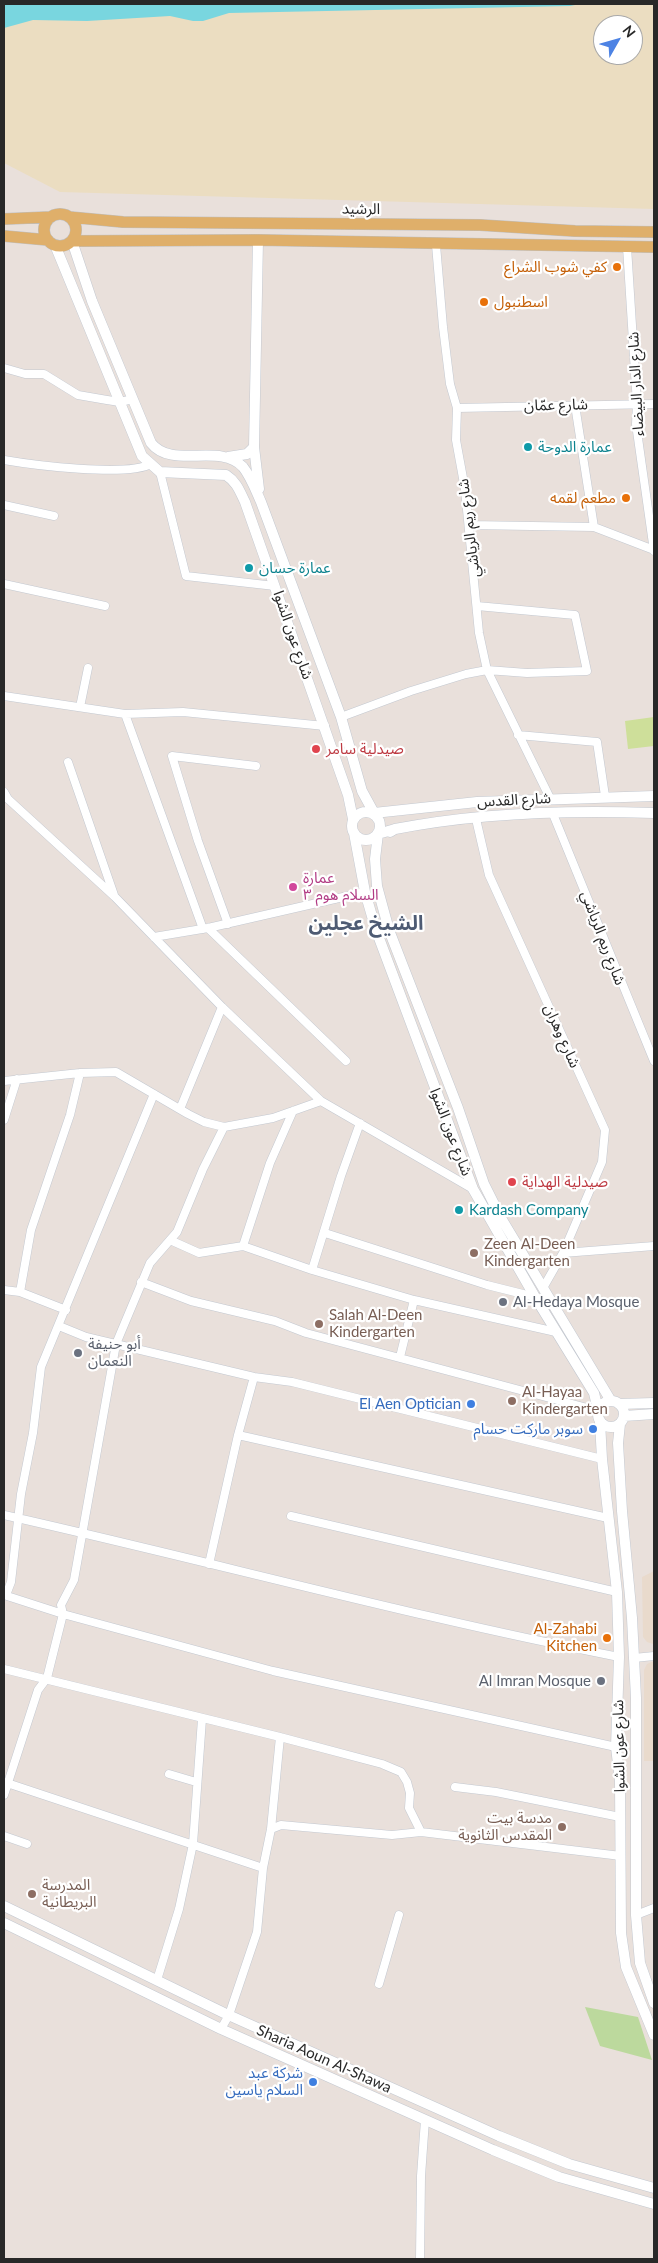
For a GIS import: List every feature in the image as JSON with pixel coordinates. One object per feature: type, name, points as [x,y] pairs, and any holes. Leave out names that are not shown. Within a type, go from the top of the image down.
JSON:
[{"type":"main road","points":[[4,219],[51,217],[60,214],[68,217],[76,228],[72,241],[92,301],[151,443],[159,451],[169,454],[226,458],[247,454],[254,447]]},
{"type":"main road","points":[[51,217],[44,228],[142,456],[160,472]]},
{"type":"main road","name":"الرشيد","points":[[68,217],[123,222],[480,225],[654,232]]},
{"type":"main road","points":[[4,236],[64,246],[72,241],[258,240],[436,245],[654,247]]},
{"type":"main road","name":"شارع عون الشوا","points":[[258,240],[254,447],[261,502]]},
{"type":"main road","name":"شارع عون الشوا","points":[[226,458],[242,467],[261,502],[341,717],[366,797],[374,813]]},
{"type":"main road","name":"شارع عون الشوا","points":[[160,472],[226,476],[233,480],[246,502],[325,726],[348,796],[353,819]]},
{"type":"main road","name":"شارع القدس","points":[[374,813],[477,802],[605,796],[654,796]]},
{"type":"main road","points":[[366,797],[378,807],[391,812]]},
{"type":"main road","points":[[360,812],[374,813],[380,820],[378,834],[366,840],[354,833],[353,819],[360,812]]},
{"type":"main road","name":"شارع القدس","points":[[378,834],[438,821],[553,814],[654,813]]},
{"type":"main road","points":[[376,848],[386,835],[395,829]]},
{"type":"main road","name":"شارع عون الشوا","points":[[354,833],[365,892],[376,930],[473,1189],[535,1297],[594,1393],[594,1409]]},
{"type":"main road","name":"شارع عون الشوا","points":[[378,834],[376,848],[377,886],[390,930],[458,1108],[484,1184],[501,1218],[615,1403]]},
{"type":"main road","points":[[654,1403],[603,1403],[594,1409],[600,1422],[607,1427],[622,1420],[654,1414]]},
{"type":"main road","points":[[615,1403],[622,1420]]},
{"type":"main road","name":"شارع عون الشوا","points":[[622,1420],[618,1443],[636,1698],[636,1915],[640,1963],[654,2003]]},
{"type":"main road","name":"شارع عون الشوا","points":[[600,1422],[602,1459],[617,1592],[620,1657],[616,1746],[620,1781],[620,1904],[626,1967],[654,2035]]},
{"type":"main road","name":"Sharia Aoun Al-Shawa","points":[[4,1906],[228,2015],[498,2136],[569,2164],[654,2188]]},
{"type":"main road","name":"Sharia Aoun Al-Shawa","points":[[4,1923],[221,2028],[426,2120],[560,2177],[654,2204]]},
{"type":"street","name":"شارع ريم الرياشي","points":[[436,245],[450,384],[457,408],[456,440],[469,525],[479,633],[487,670],[550,798]]},
{"type":"street","name":"شارع الدار البيضاء","points":[[627,247],[637,404],[636,424],[654,550]]},
{"type":"street","points":[[4,368],[26,374],[44,374],[78,394],[120,402],[133,399]]},
{"type":"street","points":[[575,404],[594,527]]},
{"type":"street","name":"شارع عمّان","points":[[457,408],[575,404],[654,404]]},
{"type":"street","points":[[4,460],[38,466],[124,470],[143,468],[151,464]]},
{"type":"street","points":[[160,472],[186,576],[275,586]]},
{"type":"street","points":[[4,505],[54,516]]},
{"type":"street","points":[[469,525],[594,527],[654,550]]},
{"type":"street","points":[[4,584],[105,606]]},
{"type":"street","points":[[341,717],[411,691],[466,674],[487,670],[526,673],[587,671],[576,615],[478,606]]},
{"type":"street","points":[[80,707],[88,668]]},
{"type":"street","points":[[4,696],[125,714],[183,712],[325,726]]},
{"type":"street","points":[[125,714],[205,929],[346,1061]]},
{"type":"street","points":[[518,735],[596,742],[605,796]]},
{"type":"street","points":[[228,924],[198,841],[172,756],[256,766]]},
{"type":"street","points":[[68,762],[115,897]]},
{"type":"street","points":[[4,792],[8,799],[115,897],[222,1007],[321,1101],[473,1189]]},
{"type":"street","name":"شارع ريم الرياشي","points":[[553,814],[654,1061]]},
{"type":"street","name":"شارع وهران","points":[[476,819],[489,875],[605,1130],[602,1162],[576,1226],[544,1288]]},
{"type":"street","points":[[154,937],[205,929],[365,892]]},
{"type":"street","points":[[180,1109],[222,1007]]},
{"type":"street","points":[[4,1081],[80,1073],[116,1072],[204,1122],[224,1127],[273,1118],[321,1101]]},
{"type":"street","points":[[20,1292],[31,1230],[70,1115],[80,1073]]},
{"type":"street","points":[[4,1120],[17,1079]]},
{"type":"street","points":[[154,1094],[41,1367],[33,1433],[21,1494],[20,1519],[11,1582],[5,1595],[63,1614],[273,1671],[616,1746]]},
{"type":"street","points":[[243,1246],[270,1163],[293,1111]]},
{"type":"street","points":[[312,1270],[325,1234],[341,1176],[360,1123]]},
{"type":"street","points":[[4,1795],[6,1782],[38,1690],[48,1678],[63,1614],[62,1605],[74,1580],[116,1344],[150,1263],[177,1232],[202,1169],[224,1127]]},
{"type":"street","points":[[325,1234],[487,1285],[535,1297]]},
{"type":"street","points":[[170,1240],[199,1253],[243,1246],[312,1270],[414,1300],[556,1332]]},
{"type":"street","points":[[563,1253],[654,1246]]},
{"type":"street","points":[[142,1282],[191,1301],[275,1321],[306,1333],[594,1409]]},
{"type":"street","points":[[4,1290],[20,1292],[66,1310]]},
{"type":"street","points":[[400,1357],[414,1300]]},
{"type":"street","points":[[59,1326],[86,1337],[254,1377],[292,1382],[602,1459]]},
{"type":"street","points":[[209,1564],[238,1435],[254,1377]]},
{"type":"street","points":[[238,1435],[608,1518]]},
{"type":"street","points":[[4,1516],[84,1532],[209,1564],[534,1640],[620,1657]]},
{"type":"street","points":[[291,1516],[617,1592]]},
{"type":"street","points":[[634,1658],[654,1656]]},
{"type":"street","points":[[4,1669],[48,1678],[202,1719],[280,1736],[382,1764],[401,1772],[407,1782],[410,1793],[409,1808],[421,1832]]},
{"type":"street","points":[[157,1980],[179,1909],[193,1844],[202,1719]]},
{"type":"street","points":[[221,2028],[228,2015],[257,1932],[280,1736]]},
{"type":"street","points":[[169,1774],[196,1782]]},
{"type":"street","points":[[6,1782],[263,1868]]},
{"type":"street","points":[[455,1787],[496,1792],[620,1817]]},
{"type":"street","points":[[270,1829],[281,1825],[392,1835],[421,1832],[621,1856]]},
{"type":"street","points":[[4,1836],[27,1844]]},
{"type":"street","points":[[636,1915],[654,1908]]},
{"type":"street","points":[[379,1984],[399,1915]]},
{"type":"street","points":[[420,2259],[421,2176],[426,2120]]},
{"type":"shaded area","points":[[654,1571],[653,1644],[647,1642],[643,1637],[642,1577]]},
{"type":"shaded area","points":[[654,1661],[654,1761],[644,1761],[644,1670],[647,1664]]},
{"type":"green space","points":[[654,717],[654,746],[628,749],[625,721]]},
{"type":"green space","points":[[585,2007],[638,2017],[652,2060],[600,2046]]},
{"type":"sand","points":[[4,4],[654,4],[654,209],[60,192],[4,163]]},
{"type":"water","points":[[4,4],[580,4],[570,6],[229,13],[203,21],[170,16],[87,21],[33,20],[4,28]]},
{"type":"place","name":"كفي شوب الشراع","points":[[617,267]]},
{"type":"place","name":"اسطنبول","points":[[484,302]]},
{"type":"place","name":"عمارة الدوحة","points":[[528,447]]},
{"type":"place","name":"مطعم لقمه","points":[[626,498]]},
{"type":"place","name":"عمارة حسان","points":[[249,568]]},
{"type":"place","name":"صيدلية سامر","points":[[316,749]]},
{"type":"place","name":"عمارة السلام هوم ٣","points":[[293,887]]},
{"type":"place","name":"صيدلية الهداية","points":[[512,1182]]},
{"type":"place","name":"Kardash Company","points":[[459,1210]]},
{"type":"place","name":"Zeen Al-Deen Kindergarten","points":[[474,1253]]},
{"type":"place","name":"Al-Hedaya Mosque","points":[[503,1302]]},
{"type":"place","name":"Salah Al-Deen Kindergarten","points":[[319,1324]]},
{"type":"place","name":"أبو حنيفة النعمان","points":[[78,1353]]},
{"type":"place","name":"Al-Hayaa Kindergarten","points":[[512,1401]]},
{"type":"place","name":"El Aen Optician","points":[[471,1404]]},
{"type":"place","name":"سوبر ماركت حسام","points":[[593,1429]]},
{"type":"place","name":"Al-Zahabi Kitchen","points":[[607,1638]]},
{"type":"place","name":"Al Imran Mosque","points":[[601,1681]]},
{"type":"place","name":"مدسة بيت المقدس الثانوية","points":[[562,1827]]},
{"type":"place","name":"المدرسة البريطانية","points":[[32,1894]]},
{"type":"place","name":"شركة عبد السلام ياسين","points":[[313,2082]]},
{"type":"district","name":"الشيخ عجلين","points":[[366,924]]}]
